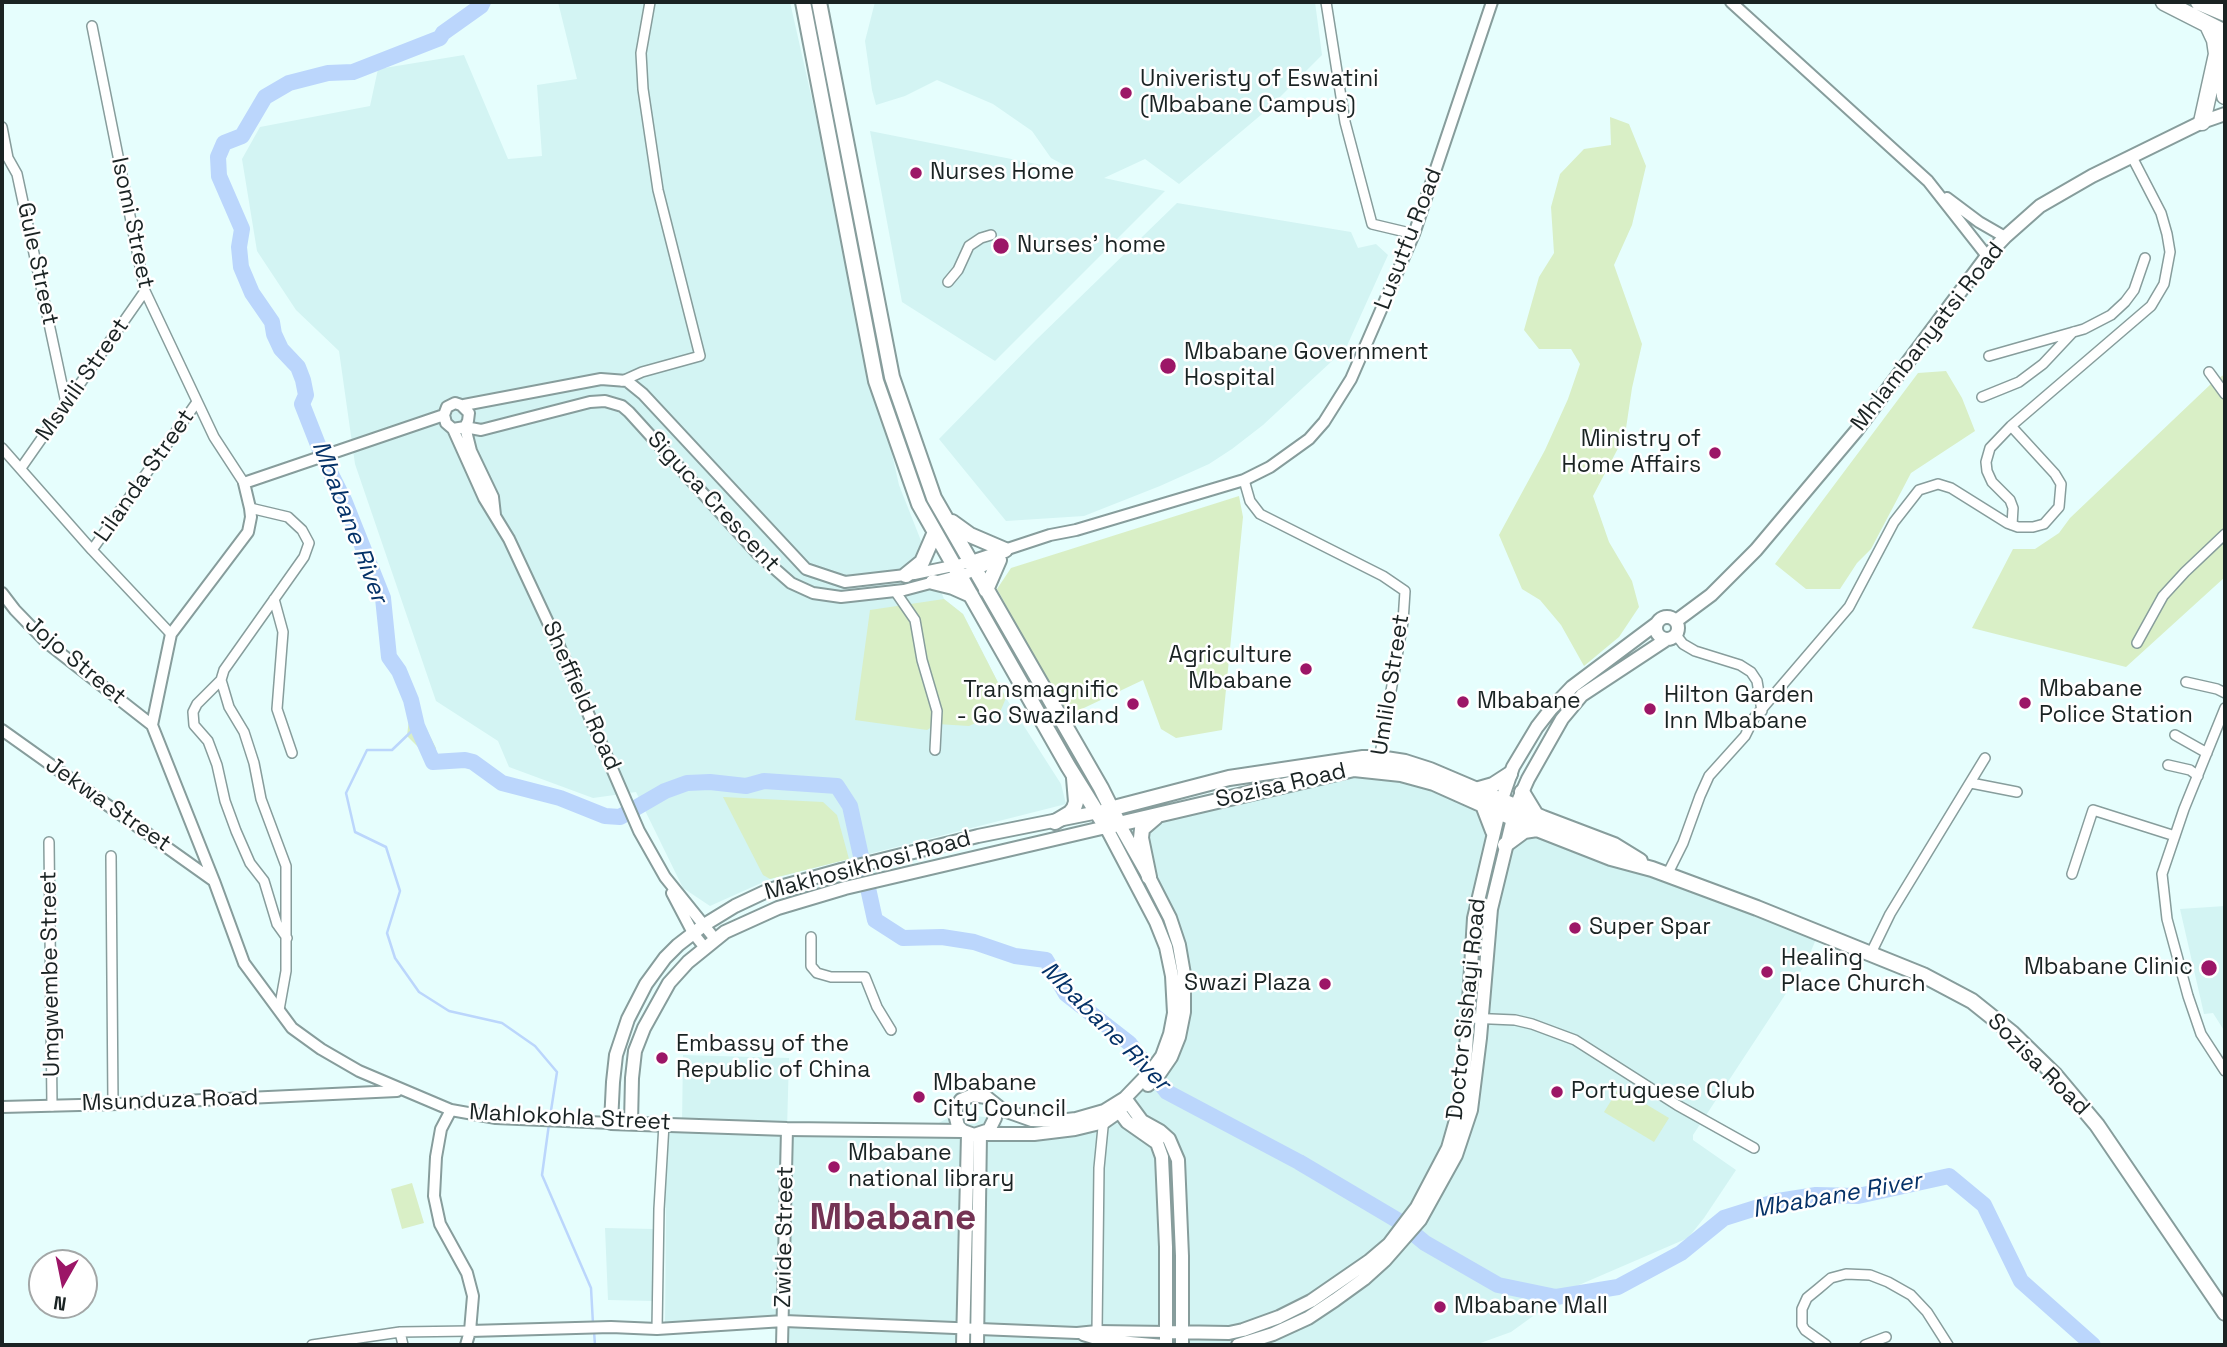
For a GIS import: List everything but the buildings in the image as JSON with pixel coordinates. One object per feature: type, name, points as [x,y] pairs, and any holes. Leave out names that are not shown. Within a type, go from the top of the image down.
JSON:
[{"type":"highway","points":[[2164,2],[2225,33]]},
{"type":"highway","points":[[2199,2],[2225,13]]},
{"type":"highway","points":[[2202,122],[2217,54],[2215,40],[2208,25]]},
{"type":"highway","points":[[2225,72],[2225,96]]},
{"type":"main road","points":[[803,2],[876,381],[919,504],[935,533],[986,590],[1092,775],[1166,947],[1172,976],[1174,1013],[1160,1073],[1116,1109],[1076,1119],[1032,1120],[1002,1110],[979,1095],[973,1095],[961,1100],[957,1106],[956,1120],[973,1133]]},
{"type":"main road","points":[[819,2],[892,377],[934,498],[945,516],[965,568],[971,595],[1073,772],[1105,810]]},
{"type":"main road","name":"Mhlambanyatsi Road","points":[[1676,621],[1711,594],[1764,540],[1857,430],[1987,256],[2005,237],[2040,206],[2092,176],[2202,122],[2225,114]]},
{"type":"main road","points":[[945,516],[970,536],[1002,555],[986,590]]},
{"type":"main road","points":[[906,575],[922,562],[935,533]]},
{"type":"main road","points":[[933,582],[971,595]]},
{"type":"main road","points":[[1500,806],[1510,774],[1523,748],[1558,701],[1572,687],[1664,617],[1671,617],[1676,621],[1679,628],[1672,637],[1582,695],[1562,719],[1517,806],[1536,822],[1505,845]]},
{"type":"main road","points":[[1656,624],[1658,634],[1672,637]]},
{"type":"main road","name":"Sozisa Road","points":[[1105,810],[1229,778],[1363,758],[1483,804],[1517,806],[1536,822],[1614,845],[1652,869],[1923,975],[1972,1001],[2012,1033],[2055,1075],[2097,1125],[2225,1313]]},
{"type":"main road","name":"Sozisa Road","points":[[1112,826],[1343,771],[1405,762],[1479,789],[1500,806]]},
{"type":"main road","points":[[1055,822],[1070,813],[1076,802],[1073,772]]},
{"type":"main road","points":[[1479,789],[1493,785],[1510,774]]},
{"type":"main road","points":[[1092,775],[1118,796],[1140,801]]},
{"type":"main road","points":[[1483,804],[1493,831]]},
{"type":"main road","name":"Doctor Sishayi Road","points":[[1475,1019],[1474,918],[1500,806]]},
{"type":"main road","name":"Doctor Sishayi Road","points":[[1238,1345],[1260,1339],[1308,1318],[1364,1279],[1414,1219],[1417,1207],[1441,1163],[1455,1126],[1475,1019],[1490,909],[1517,806]]},
{"type":"main road","name":"Makhosikhosi Road","points":[[611,1123],[616,1055],[628,1019],[646,984],[678,944],[735,906],[769,890],[841,870],[978,836],[1105,810]]},
{"type":"main road","points":[[1149,877],[1142,849],[1142,829],[1163,813]]},
{"type":"main road","points":[[1112,826],[1149,877],[1170,918],[1179,945],[1184,974],[1182,1022],[1175,1047],[1162,1063]]},
{"type":"main road","name":"Makhosikhosi Road","points":[[631,1123],[635,1051],[643,1028],[669,984],[725,932],[778,908],[845,888],[1112,826]]},
{"type":"main road","points":[[1474,918],[1485,917],[1490,909]]},
{"type":"main road","points":[[973,1133],[993,1125],[995,1109],[991,1102]]},
{"type":"main road","name":"Mahlokohla Street","points":[[911,1130],[944,1121],[957,1106]]},
{"type":"main road","points":[[1116,1109],[1142,1121],[1169,1139],[1178,1160],[1182,1339]]},
{"type":"main road","points":[[1116,1109],[1127,1122],[1157,1143],[1161,1151],[1166,1247],[1166,1341]]},
{"type":"main road","name":"Mahlokohla Street","points":[[611,1123],[1034,1134],[1075,1129],[1116,1109]]},
{"type":"main road","points":[[963,1345],[973,1133]]},
{"type":"main road","points":[[973,1133],[976,1345]]},
{"type":"main road","name":"Doctor Sishayi Road","points":[[1166,1341],[1229,1333],[1279,1317],[1311,1301],[1394,1244]]},
{"type":"street","points":[[152,724],[171,634],[248,532],[251,517],[244,482],[443,415],[447,407],[455,403],[464,405],[601,379],[620,381],[700,356],[658,190],[645,101],[641,53],[650,2]]},
{"type":"street","points":[[1326,2],[1345,122],[1372,224],[1414,234]]},
{"type":"street","name":"Lusutfu Road","points":[[965,568],[1050,535],[1076,530],[1244,480],[1270,467],[1309,439],[1324,422],[1350,379],[1414,234],[1492,2]]},
{"type":"street","points":[[1731,2],[1936,190],[1979,222],[2005,237]]},
{"type":"street","name":"Isomi Street","points":[[92,26],[145,291],[214,437],[244,482]]},
{"type":"street","name":"Gule Street","points":[[2,127],[5,155],[17,174],[66,403]]},
{"type":"street","points":[[2012,525],[2013,508],[2010,500],[1992,482],[1986,462],[1990,448],[2011,426],[2151,306],[2164,284],[2170,252],[2167,233],[2161,213],[2132,157]]},
{"type":"street","points":[[1936,190],[1987,256]]},
{"type":"street","points":[[948,282],[958,270],[969,246],[991,235]]},
{"type":"street","points":[[1989,356],[2084,329],[2111,315],[2134,289],[2145,258]]},
{"type":"street","name":"Mswili Street","points":[[21,468],[145,291]]},
{"type":"street","points":[[1982,397],[2019,382],[2043,364],[2073,332]]},
{"type":"street","points":[[2209,372],[2225,394]]},
{"type":"street","points":[[443,415],[446,423],[459,428],[481,430],[590,402],[614,403],[620,381]]},
{"type":"street","name":"Siguca Crescent","points":[[620,381],[628,381],[643,394],[806,569],[845,582],[965,568]]},
{"type":"street","name":"Lilanda Street","points":[[92,550],[197,402]]},
{"type":"street","name":"Siguca Crescent","points":[[614,403],[629,412],[758,554],[791,583],[813,593],[841,597],[895,591],[933,582],[965,568]]},
{"type":"street","points":[[459,428],[468,421],[469,412],[464,405]]},
{"type":"street","points":[[1667,875],[1683,843],[1709,776],[1745,736],[1754,719],[1849,607],[1894,522],[1919,490],[1938,484],[1951,488],[2012,525],[2033,527],[2044,524],[2059,506],[2060,484],[2055,474],[2011,426]]},
{"type":"street","points":[[459,428],[493,497],[495,516]]},
{"type":"street","points":[[459,428],[484,498],[495,516]]},
{"type":"street","points":[[471,451],[479,436],[489,428]]},
{"type":"street","points":[[2,448],[171,634]]},
{"type":"street","name":"Umlilo Street","points":[[1244,480],[1250,501],[1261,514],[1383,576],[1405,592],[1403,622],[1378,764]]},
{"type":"street","points":[[250,508],[288,517],[302,530],[309,543],[304,557],[224,670],[221,681],[197,704],[193,712],[194,725],[208,741],[218,765],[225,801],[236,831],[250,863],[264,881],[277,924],[288,939]]},
{"type":"street","name":"Sheffield Road","points":[[495,516],[509,539],[559,646],[639,831],[699,929],[705,948]]},
{"type":"street","points":[[2137,643],[2163,596],[2225,534]]},
{"type":"street","points":[[895,591],[915,621],[922,660],[937,710],[935,750]]},
{"type":"street","name":"Jojo Street","points":[[2,593],[46,642],[152,724]]},
{"type":"street","points":[[274,599],[283,632],[277,709],[292,753]]},
{"type":"street","points":[[1672,637],[1695,651],[1751,671],[1757,681],[1762,711]]},
{"type":"street","points":[[221,681],[229,708],[244,732],[254,762],[261,799],[286,866],[288,939],[279,1010]]},
{"type":"street","points":[[2186,682],[2225,693]]},
{"type":"street","points":[[2225,708],[2162,874],[2167,919],[2188,996],[2201,1034],[2225,1071]]},
{"type":"street","name":"Mahlokohla Street","points":[[152,724],[244,963],[292,1028],[359,1071],[451,1110],[472,1115],[538,1121],[611,1123]]},
{"type":"street","name":"Jekwa Street","points":[[2,730],[214,881]]},
{"type":"street","points":[[2175,736],[2207,753]]},
{"type":"street","points":[[1871,953],[1890,914],[1985,758]]},
{"type":"street","points":[[2168,765],[2190,770],[2198,776]]},
{"type":"street","points":[[1970,783],[2017,792]]},
{"type":"street","points":[[2072,874],[2092,810],[2175,836]]},
{"type":"street","name":"Umgwembe Street","points":[[49,842],[52,1106]]},
{"type":"street","points":[[111,856],[113,1104]]},
{"type":"street","name":"Sheffield Road","points":[[699,929],[715,939]]},
{"type":"street","points":[[811,937],[811,966],[817,973],[831,977],[865,977],[877,1007],[891,1030]]},
{"type":"street","points":[[1475,1019],[1524,1022],[1575,1040],[1677,1105],[1754,1149]]},
{"type":"street","points":[[338,1094],[349,1088],[359,1071]]},
{"type":"street","name":"Msunduza Road","points":[[2,1107],[403,1091]]},
{"type":"street","points":[[1097,1331],[1098,1194],[1116,1109]]},
{"type":"street","points":[[451,1110],[441,1129],[437,1148],[435,1196],[440,1224],[467,1273],[473,1296],[466,1345]]},
{"type":"street","points":[[657,1329],[664,1124]]},
{"type":"street","name":"Zwide Street","points":[[782,1345],[787,1129]]},
{"type":"street","points":[[1826,1345],[1805,1330],[1802,1325],[1802,1309],[1807,1298],[1831,1278],[1846,1274],[1870,1275],[1911,1295],[1927,1312],[1948,1345]]},
{"type":"street","name":"Doctor Sishayi Road","points":[[312,1345],[400,1332],[611,1327],[657,1329],[784,1321],[1077,1333],[1097,1331],[1166,1341]]},
{"type":"street","points":[[400,1332],[403,1345]]},
{"type":"street","name":"Doctor Sishayi Road","points":[[1077,1333],[1097,1339],[1166,1341]]},
{"type":"street","points":[[1865,1345],[1886,1337]]},
{"type":"shaded area","points":[[558,2],[790,2],[899,485],[944,599],[963,614],[1006,698],[1061,784],[1066,804],[770,879],[710,906],[683,888],[636,792],[593,798],[509,767],[498,741],[436,701],[355,464],[339,351],[296,310],[257,251],[242,159],[260,127],[370,106],[378,69],[464,55],[508,159],[542,156],[537,85],[577,79]]},
{"type":"shaded area","name":"Univeristy of Eswatini (Mbabane Campus)","points":[[875,2],[1315,2],[1322,55],[1268,109],[1179,184],[1145,159],[1104,178],[1165,191],[995,361],[902,302],[870,131],[1077,172],[1051,158],[1032,131],[993,104],[937,80],[905,96],[876,105],[865,41]]},
{"type":"shaded area","name":"Mbabane Government Hospital","points":[[1177,203],[1351,232],[1358,248],[1376,244],[1388,255],[1346,348],[1263,425],[1209,464],[1084,516],[1006,521],[939,439]]},
{"type":"shaded area","points":[[1401,774],[1819,932],[1806,963],[1693,1135],[1693,1140],[1736,1170],[1688,1238],[1572,1288],[1511,1332],[1475,1345],[782,1345],[784,1321],[665,1326],[666,1216],[663,1161],[668,1124],[682,1124],[683,1055],[789,1058],[787,1129],[911,1130],[937,1124],[955,1114],[995,1118],[1006,1129],[1075,1129],[1119,1112],[1160,1073],[1179,1037],[1179,945],[1119,824],[1322,776]]},
{"type":"shaded area","name":"Mbabane Clinic","points":[[2225,906],[2225,1032],[2213,1013],[2204,1014],[2180,909]]},
{"type":"shaded area","points":[[605,1228],[654,1229],[654,1301],[608,1300]]},
{"type":"green space","points":[[1610,117],[1629,124],[1646,166],[1632,225],[1614,265],[1642,344],[1625,435],[1593,496],[1609,542],[1632,581],[1639,607],[1619,637],[1584,666],[1561,625],[1540,600],[1522,589],[1499,535],[1545,450],[1580,364],[1571,349],[1539,349],[1524,330],[1539,277],[1554,253],[1551,207],[1560,174],[1584,149],[1611,145]]},
{"type":"green space","points":[[1946,371],[1962,398],[1975,431],[1911,473],[1871,549],[1857,563],[1840,589],[1806,589],[1775,564],[1918,373]]},
{"type":"green space","points":[[2225,374],[2225,577],[2126,667],[1972,628],[2013,549],[2035,549],[2059,533],[2070,518],[2213,382]]},
{"type":"green space","points":[[1239,496],[1243,517],[1222,730],[1176,738],[1161,729],[1143,680],[1067,716],[997,589],[1011,568]]},
{"type":"green space","points":[[944,599],[963,614],[1006,698],[1000,712],[969,726],[937,724],[927,730],[855,720],[870,610]]},
{"type":"green space","points":[[406,689],[436,748],[433,762],[407,736],[409,719]]},
{"type":"green space","points":[[723,797],[823,802],[837,815],[849,859],[770,879],[763,875]]},
{"type":"green space","points":[[1619,1088],[1669,1118],[1654,1142],[1604,1112]]},
{"type":"green space","points":[[412,1183],[424,1223],[402,1229],[391,1189]]},
{"type":"waterway","name":"Mbabane River","points":[[483,2],[440,38],[353,72],[328,73],[289,83],[265,97],[242,136],[224,143],[218,157],[219,176],[242,229],[239,247],[241,267],[252,293],[272,322],[281,349],[298,367],[306,395],[302,404],[383,598],[389,657],[399,671],[411,700],[417,726],[433,762],[473,762],[502,783],[560,798],[605,816],[620,817],[665,791],[687,783],[710,782],[746,786],[764,781],[837,786],[850,806],[875,920],[903,938],[942,937],[974,942],[1015,956],[1046,960],[1066,994],[1129,1043],[1167,1092],[1299,1162],[1397,1220],[1425,1243],[1498,1285],[1556,1297],[1618,1287],[1681,1253],[1724,1218],[1778,1201],[1816,1195],[1858,1196],[1949,1176],[1984,1205],[2021,1281],[2093,1345]]},
{"type":"waterway","points":[[417,726],[392,750],[367,750],[346,793],[355,832],[386,847],[400,891],[387,933],[395,958],[419,992],[449,1011],[502,1023],[535,1046],[557,1072],[550,1117]]},
{"type":"waterway","points":[[549,1124],[542,1175],[591,1288],[593,1324]]},
{"type":"waterway","points":[[594,1331],[595,1345]]},
{"type":"place","name":"Univeristy of Eswatini (Mbabane Campus)","points":[[1126,93]]},
{"type":"place","name":"Nurses Home","points":[[916,173]]},
{"type":"place","name":"Nurses' home","points":[[1001,246]]},
{"type":"place","name":"Mbabane Government Hospital","points":[[1168,366]]},
{"type":"place","name":"Ministry of Home Affairs","points":[[1715,453]]},
{"type":"place","name":"Agriculture Mbabane","points":[[1306,669]]},
{"type":"place","name":"Mbabane","points":[[1463,702]]},
{"type":"place","name":"Mbabane Police Station","points":[[2025,703]]},
{"type":"place","name":"Transmagnific - Go Swaziland","points":[[1133,704]]},
{"type":"place","name":"Hilton Garden Inn Mbabane","points":[[1650,709]]},
{"type":"place","name":"Super Spar","points":[[1575,928]]},
{"type":"place","name":"Mbabane Clinic","points":[[2209,968]]},
{"type":"place","name":"Healing Place Church","points":[[1767,972]]},
{"type":"place","name":"Swazi Plaza","points":[[1325,984]]},
{"type":"place","name":"Embassy of the Republic of China","points":[[662,1058]]},
{"type":"place","name":"Portuguese Club","points":[[1557,1092]]},
{"type":"place","name":"Mbabane City Council","points":[[919,1097]]},
{"type":"place","name":"Mbabane national library","points":[[834,1167]]},
{"type":"place","name":"Mbabane Mall","points":[[1440,1307]]},
{"type":"district","name":"Mbabane","points":[[893,1219]]}]
